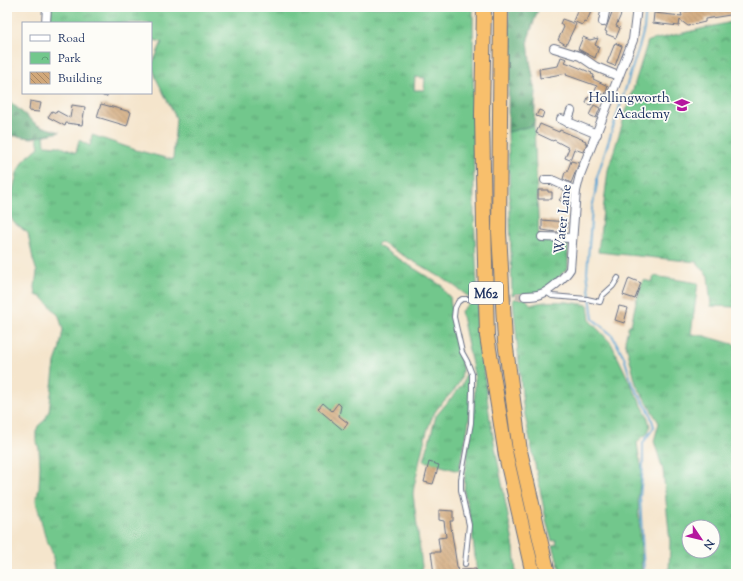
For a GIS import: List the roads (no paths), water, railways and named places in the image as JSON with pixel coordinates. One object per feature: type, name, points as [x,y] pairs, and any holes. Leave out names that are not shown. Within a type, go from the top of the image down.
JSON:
[{"type":"highway","name":"M62","points":[[484,7],[482,114],[487,336],[506,456],[532,574]]},
{"type":"highway","name":"M62","points":[[501,7],[499,232],[505,341],[520,451],[548,574]]},
{"type":"street","points":[[46,22],[47,7]]},
{"type":"street","points":[[603,22],[606,7]]},
{"type":"street","name":"Water Lane","points":[[525,296],[540,295],[546,292],[567,274],[570,269],[576,191],[580,175],[633,40],[637,7]]},
{"type":"street","points":[[554,48],[580,56],[596,67],[618,76]]},
{"type":"street","points":[[571,111],[564,121],[597,134]]},
{"type":"street","points":[[544,180],[552,180],[576,191]]},
{"type":"street","points":[[542,237],[572,238]]},
{"type":"lane","points":[[546,292],[552,296],[588,299],[600,302],[602,296],[613,286],[618,278]]},
{"type":"lane","points":[[465,564],[468,525],[461,490],[461,479],[470,423],[472,374],[462,352],[454,317],[455,308],[458,302],[468,298]]},
{"type":"waterway","points":[[644,574],[640,497],[643,467],[643,443],[654,427],[650,413],[632,383],[624,357],[612,335],[593,319],[587,272],[592,208],[597,177],[640,44],[644,29],[646,7]]},
{"type":"tunnel","points":[[468,299],[525,296]]},
{"type":"place","name":"Hollingworth Academy","points":[[682,105]]}]
